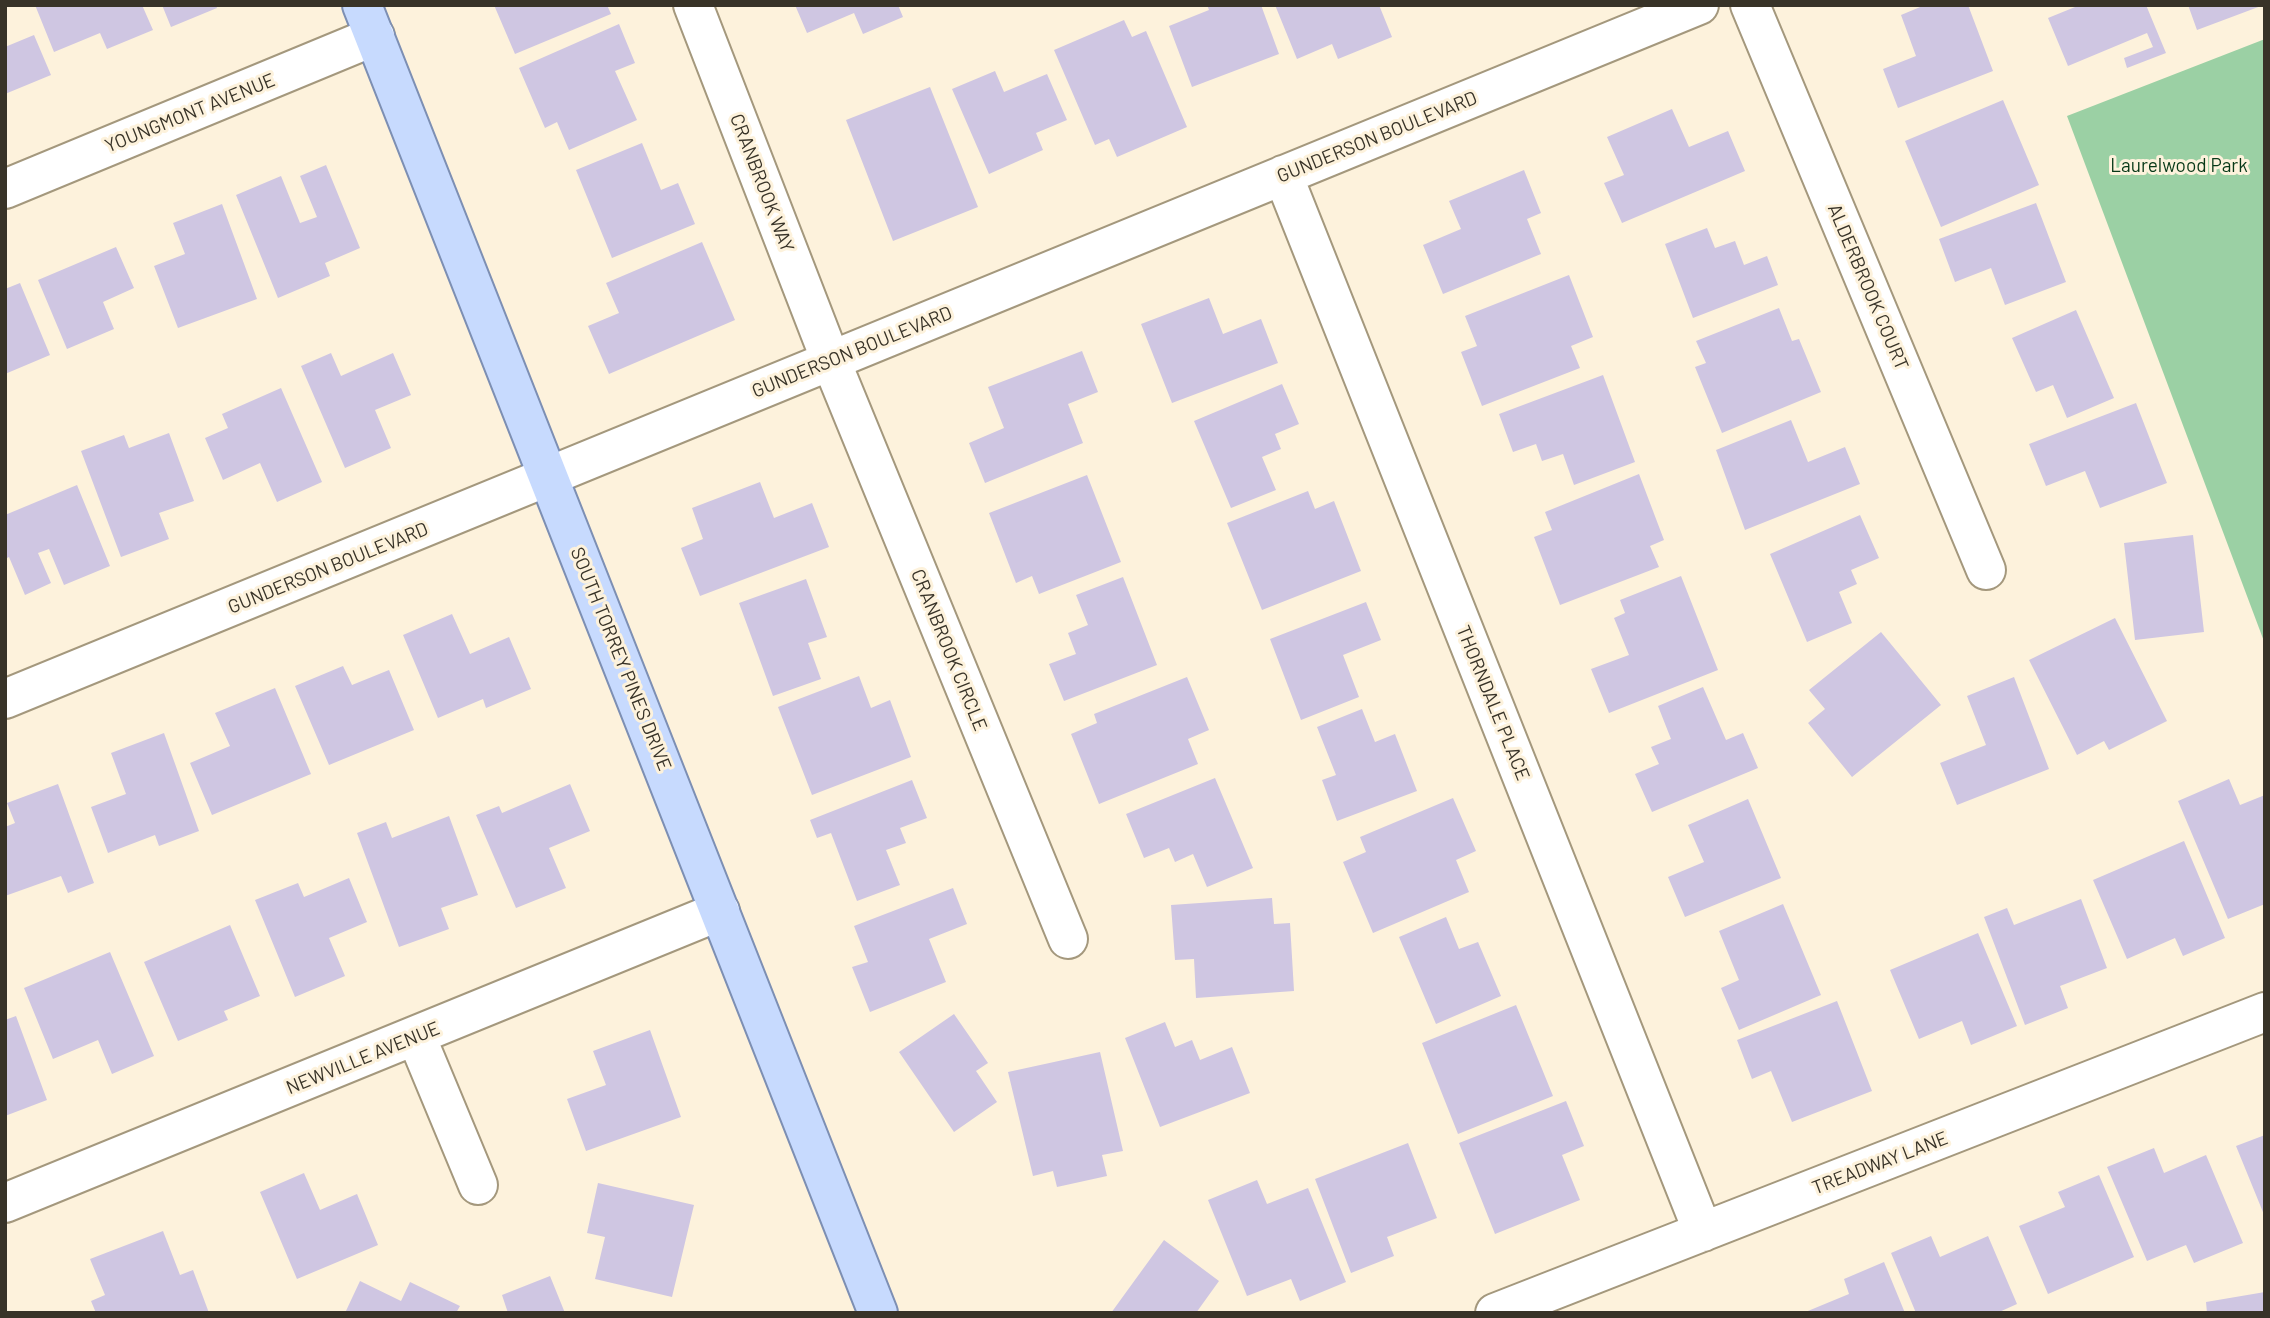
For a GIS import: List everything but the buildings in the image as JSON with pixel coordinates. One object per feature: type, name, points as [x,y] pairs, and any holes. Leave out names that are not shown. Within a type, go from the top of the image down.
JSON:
[{"type":"main road","name":"SOUTH TORREY PINES DRIVE","points":[[369,21],[878,1313]]},
{"type":"street","name":"CRANBROOK WAY","points":[[693,5],[831,361]]},
{"type":"street","name":"GUNDERSON BOULEVARD","points":[[5,699],[1699,5]]},
{"type":"street","name":"ALDERBROOK COURT","points":[[1750,5],[1986,570]]},
{"type":"street","name":"YOUNGMONT AVENUE","points":[[5,189],[369,21]]},
{"type":"street","name":"THORNDALE PLACE","points":[[1283,175],[1703,1232]]},
{"type":"street","name":"CRANBROOK CIRCLE","points":[[831,361],[1068,939]]},
{"type":"street","name":"NEWVILLE AVENUE","points":[[5,1203],[720,911]]},
{"type":"street","name":"TREADWAY LANE","points":[[1495,1313],[2265,1012]]},
{"type":"street","points":[[416,1036],[478,1185]]},
{"type":"green space","name":"Laurelwood Park","points":[[2265,39],[2265,644],[2067,116]]}]
